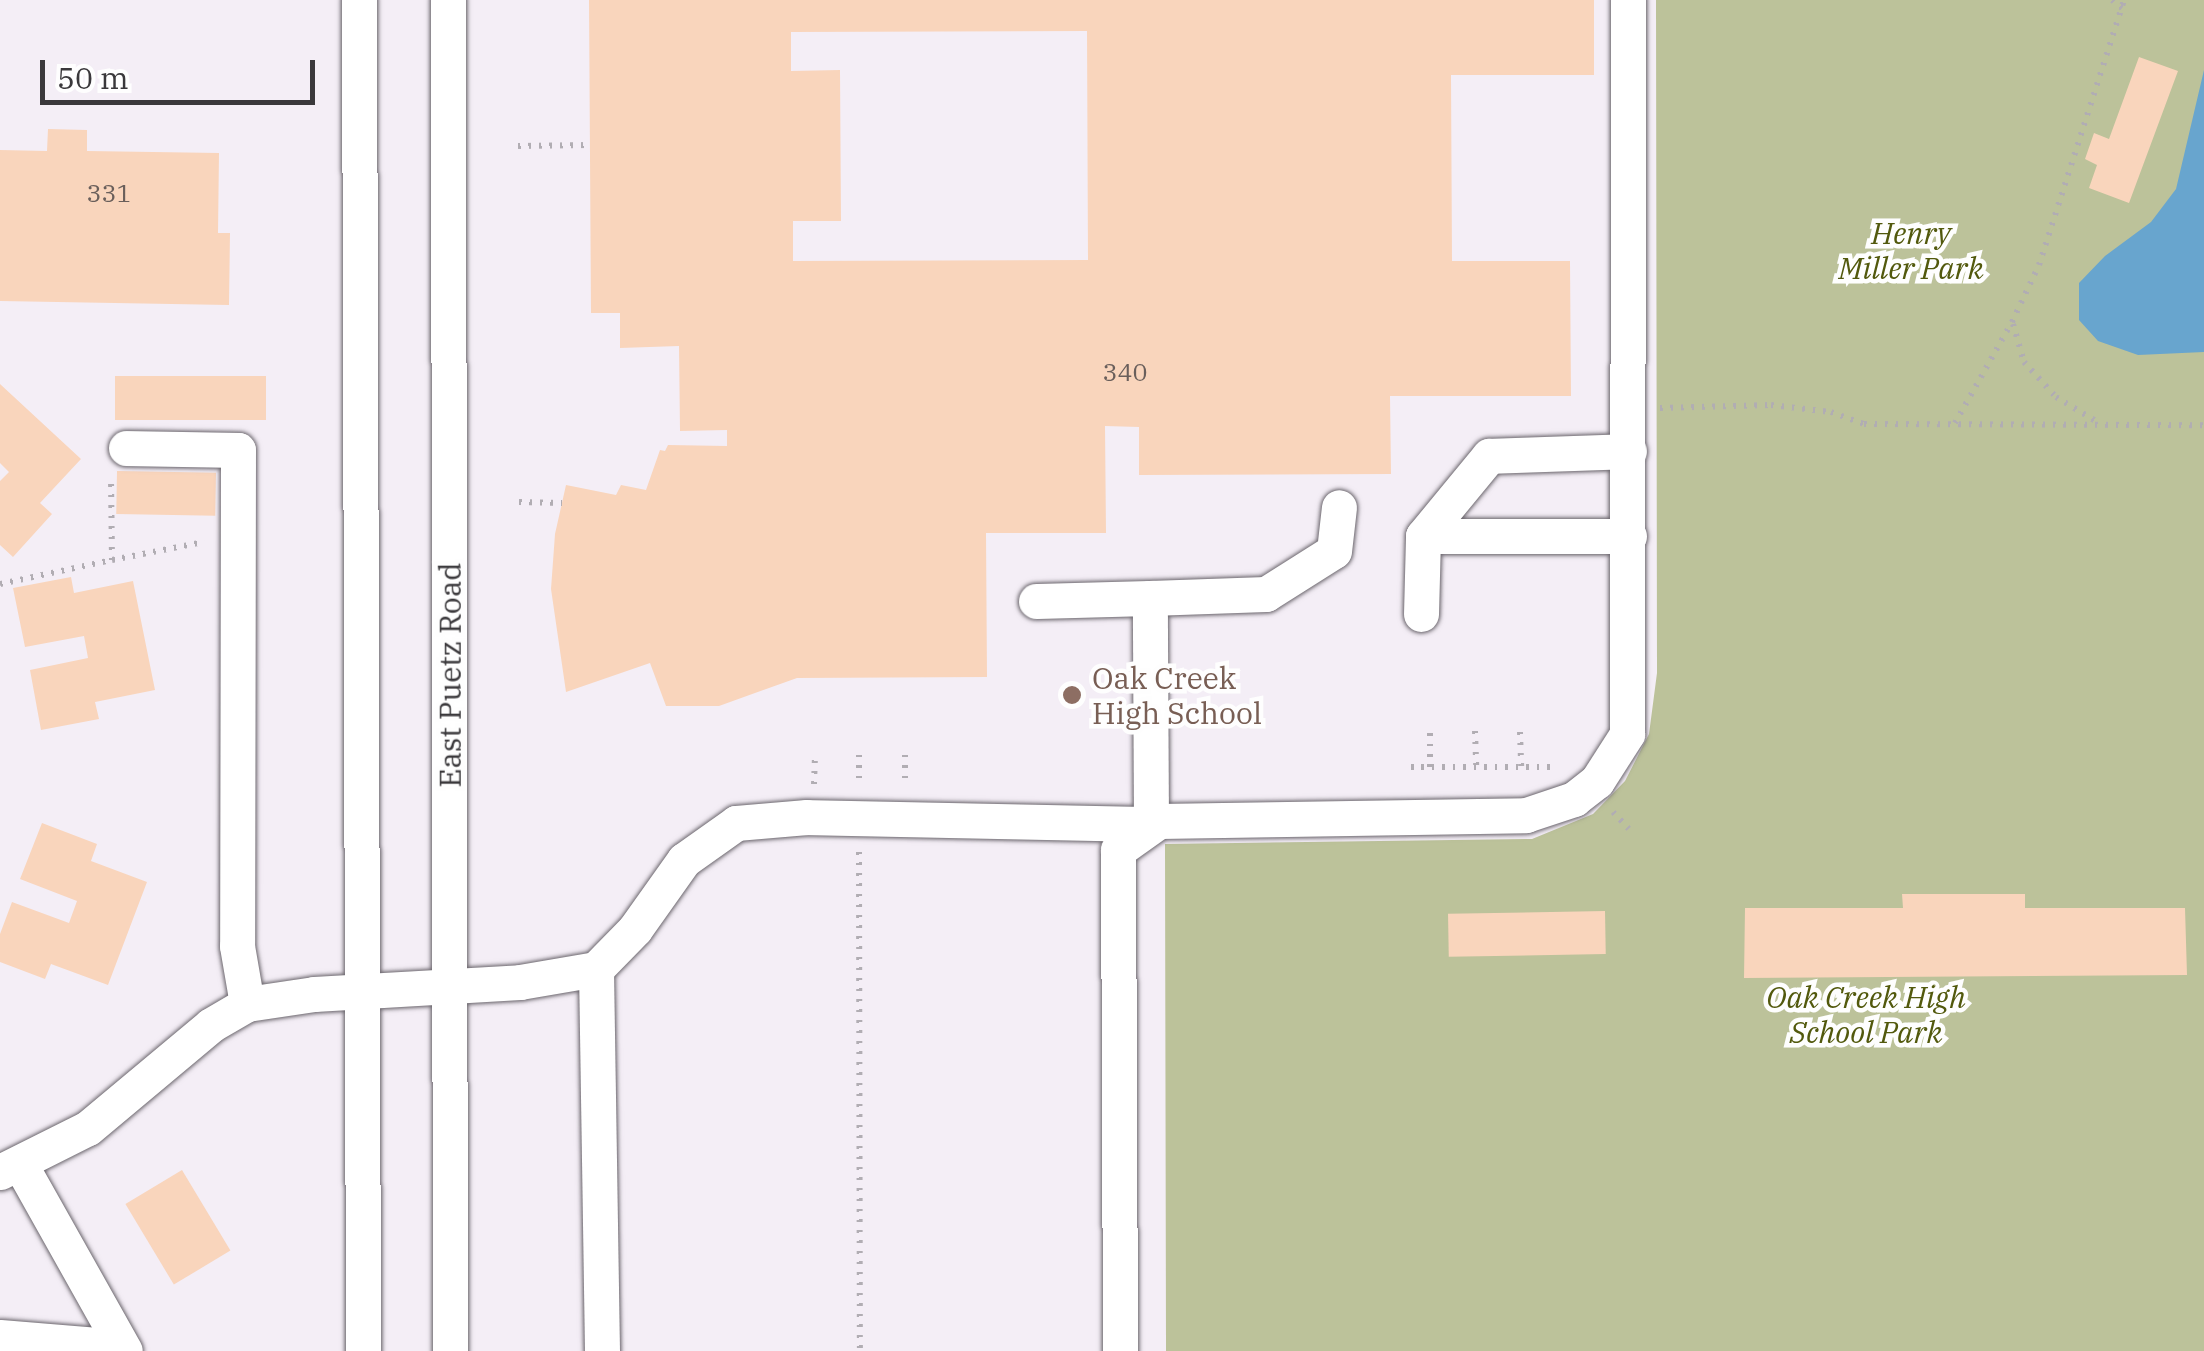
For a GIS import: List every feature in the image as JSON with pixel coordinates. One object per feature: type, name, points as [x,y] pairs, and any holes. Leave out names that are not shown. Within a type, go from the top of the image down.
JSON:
[{"type":"street","points":[[359,0],[362,1351]]},
{"type":"street","name":"East Puetz Road","points":[[448,0],[450,1351]]},
{"type":"street","points":[[123,1349],[10,1168],[88,1128],[211,1025],[247,1004],[562,977],[596,969],[635,929],[684,860],[736,823],[807,817],[1151,824],[1526,815],[1574,798],[1597,781],[1628,734],[1628,0]]},
{"type":"street","points":[[126,448],[238,450],[237,946],[247,1004]]},
{"type":"street","points":[[1421,614],[1423,536],[1489,456],[1628,451]]},
{"type":"street","points":[[1036,600],[1266,594],[1334,550],[1339,507]]},
{"type":"street","points":[[1423,536],[1629,536]]},
{"type":"street","points":[[1150,598],[1151,824]]},
{"type":"street","points":[[1120,1351],[1118,850],[1151,824]]},
{"type":"street","points":[[596,969],[602,1351]]},
{"type":"street","points":[[0,1338],[123,1349]]},
{"type":"path","points":[[1954,424],[2039,266],[2123,4],[2112,0]]},
{"type":"path","points":[[518,146],[590,145]]},
{"type":"path","points":[[2012,322],[2024,362],[2056,397],[2102,425]]},
{"type":"path","points":[[1628,411],[1771,405],[1831,412],[1864,424],[2204,425]]},
{"type":"path","points":[[112,560],[111,447],[126,448]]},
{"type":"path","points":[[519,502],[562,503]]},
{"type":"path","points":[[0,584],[238,535]]},
{"type":"path","points":[[1475,731],[1476,767]]},
{"type":"path","points":[[1520,732],[1521,767]]},
{"type":"path","points":[[1430,734],[1430,767]]},
{"type":"path","points":[[859,754],[859,792]]},
{"type":"path","points":[[1411,767],[1570,770]]},
{"type":"path","points":[[1609,808],[1629,830]]},
{"type":"path","points":[[860,858],[860,1351]]},
{"type":"green space","name":"Oak Creek High School Park","points":[[1656,0],[2204,0],[2204,1351],[1166,1351],[1165,844],[1532,839],[1593,814],[1625,781],[1649,734],[1657,673]]},
{"type":"water","points":[[2204,70],[2204,352],[2138,355],[2098,341],[2079,320],[2079,283],[2105,256],[2151,222],[2176,189]]},
{"type":"building","points":[[589,0],[1594,0],[1594,75],[1451,75],[1452,261],[1570,261],[1571,396],[1390,396],[1391,474],[1139,475],[1139,427],[1105,426],[1106,533],[986,533],[987,677],[797,678],[719,706],[666,706],[650,663],[566,692],[551,589],[555,534],[566,485],[616,495],[621,485],[646,490],[660,450],[665,451],[668,445],[727,446],[727,430],[680,431],[679,346],[620,348],[620,313],[591,313]],"holes":[[[1087,31],[1088,260],[793,261],[793,221],[841,221],[840,70],[791,71],[791,32]]]},
{"type":"building","points":[[2139,57],[2178,71],[2129,203],[2089,188],[2097,165],[2085,159],[2094,133],[2109,139]]},
{"type":"building","points":[[48,129],[87,130],[87,151],[219,153],[218,233],[230,233],[229,305],[0,301],[0,150],[47,151]]},
{"type":"building","points":[[115,376],[266,376],[266,420],[115,420]]},
{"type":"building","points":[[0,384],[81,459],[40,503],[52,514],[13,557],[0,545],[0,481],[9,472],[0,463]]},
{"type":"building","points":[[117,471],[216,473],[215,516],[116,514]]},
{"type":"building","points":[[71,577],[74,593],[133,581],[155,690],[95,702],[99,719],[41,730],[30,670],[88,658],[84,636],[25,647],[13,588]]},
{"type":"building","points":[[42,823],[97,844],[91,861],[147,882],[108,985],[51,964],[45,979],[0,962],[0,934],[12,902],[69,923],[77,901],[20,879]]},
{"type":"building","points":[[1902,894],[2025,894],[2025,908],[2185,908],[2187,975],[1744,978],[1745,908],[1903,908]]},
{"type":"building","points":[[1605,911],[1606,954],[1449,957],[1448,914]]},
{"type":"building","points":[[182,1170],[230,1251],[174,1285],[125,1204]]},
{"type":"place","name":"Oak Creek High School","points":[[1072,695]]},
{"type":"park label","name":"Henry Miller Park","points":[[1911,250]]}]
